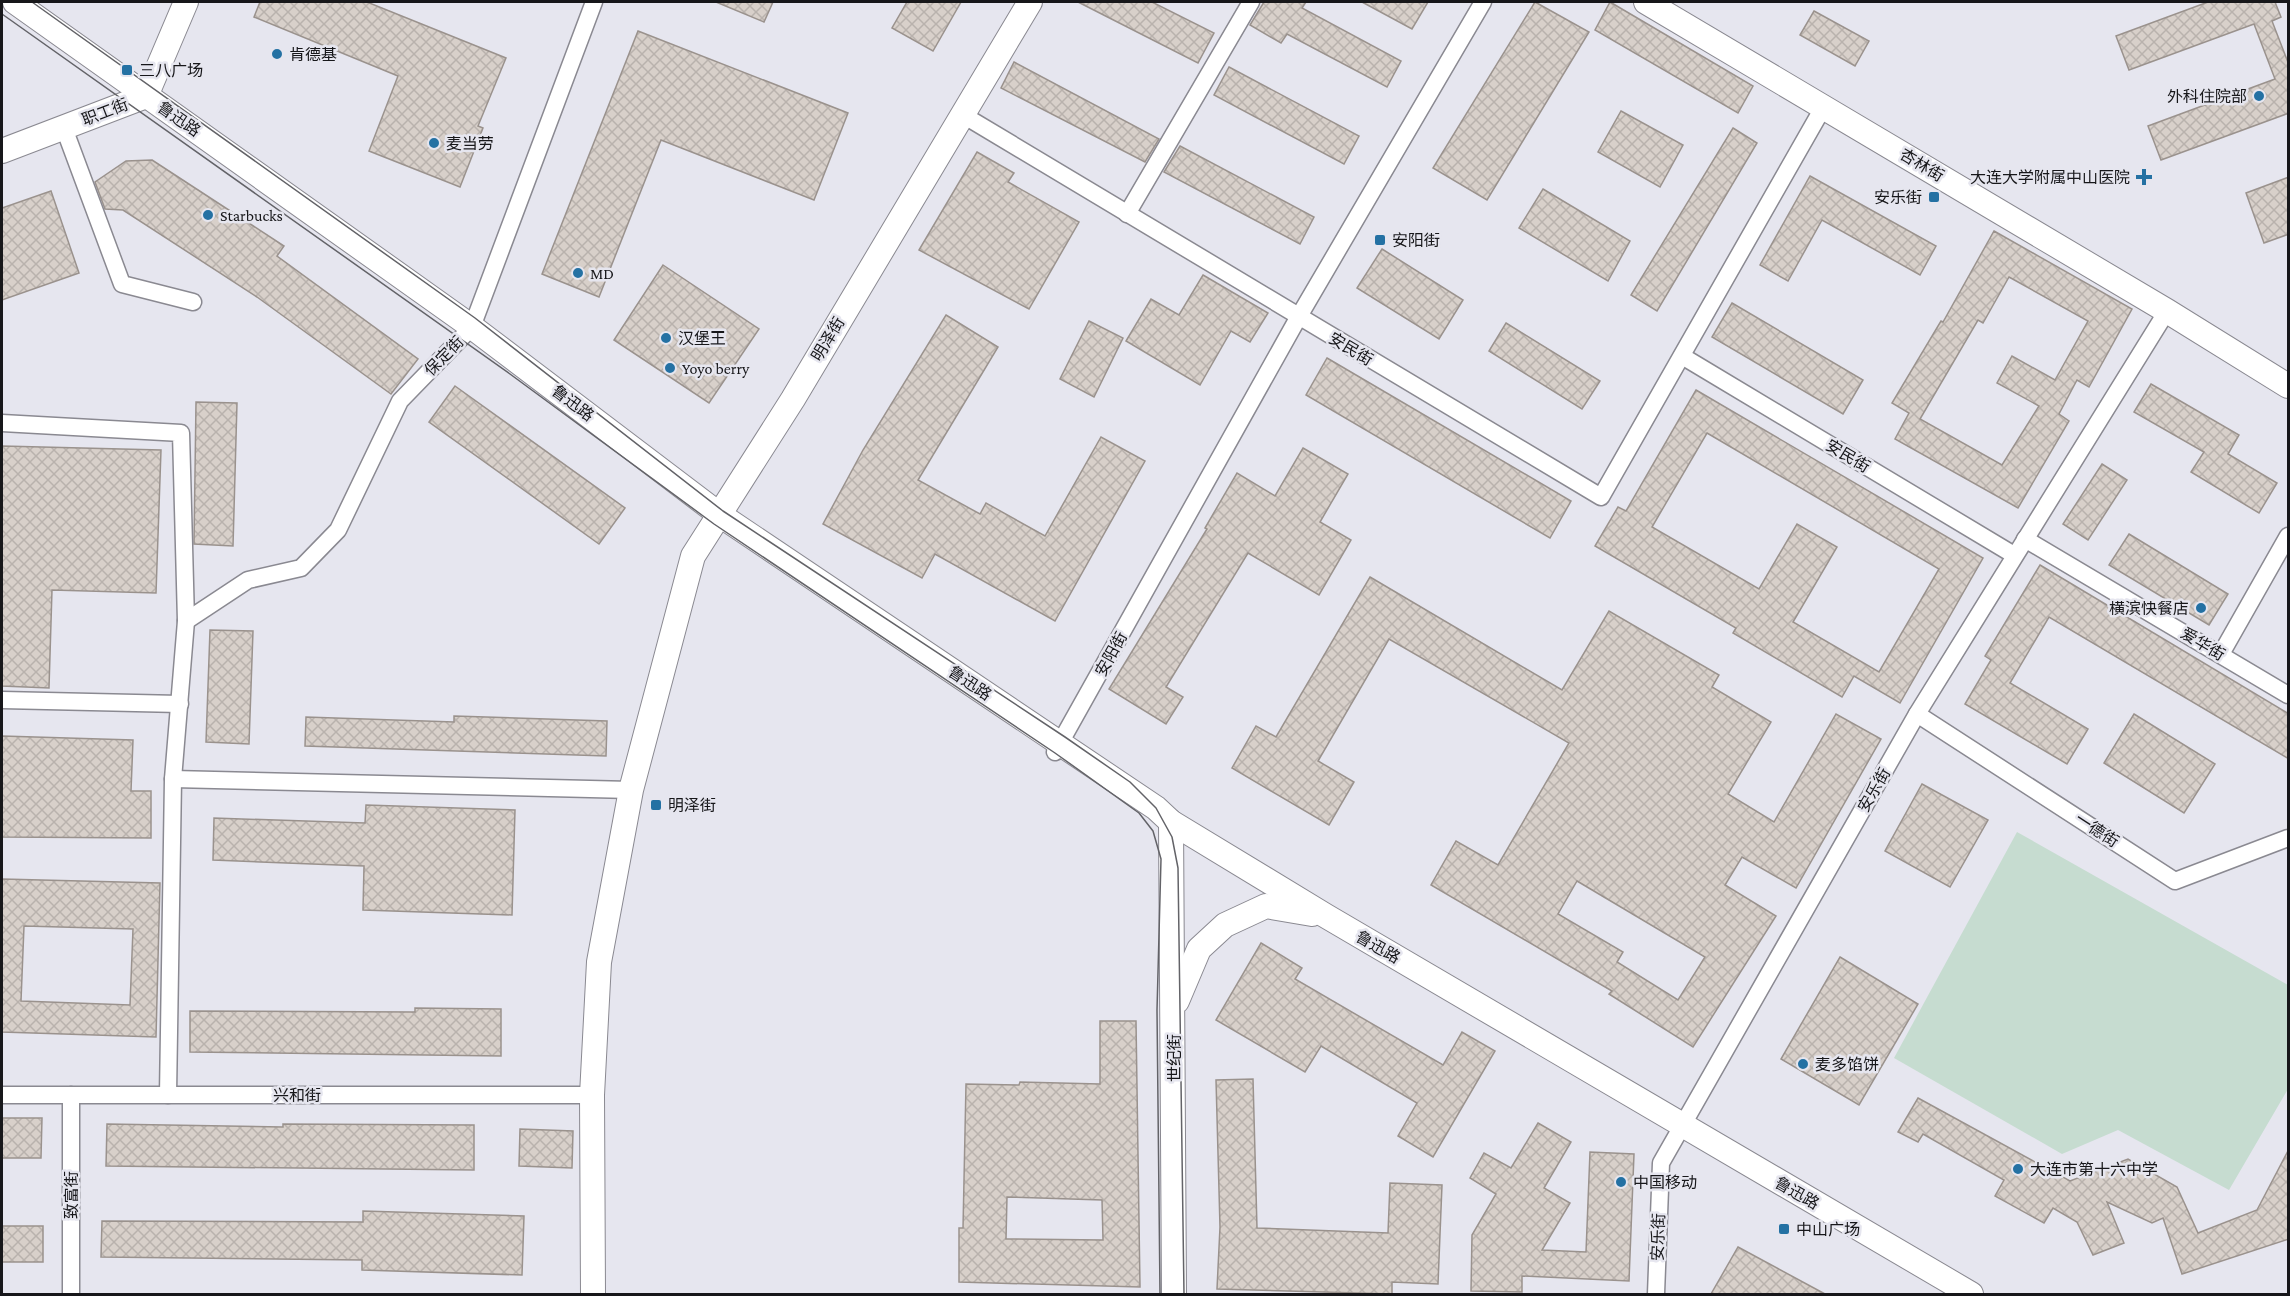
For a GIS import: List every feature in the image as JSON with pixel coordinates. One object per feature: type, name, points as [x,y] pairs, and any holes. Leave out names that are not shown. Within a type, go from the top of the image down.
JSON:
[{"type":"main road","name":"鲁迅路","points":[[15,2],[472,327],[720,515],[1058,748],[1156,808],[1171,822],[1326,916],[1971,1294]]},
{"type":"main road","name":"职工街","points":[[2,151],[146,96],[186,2]]},
{"type":"main road","name":"明泽街","points":[[592,1294],[592,1095],[598,962],[631,790],[693,556],[1030,2]]},
{"type":"main road","name":"杏林街","points":[[1646,2],[2167,310],[2289,386]]},
{"type":"main road","name":"世纪街","points":[[1171,822],[1174,1009],[1174,1294]]},
{"type":"main road","points":[[1174,1009],[1199,949],[1225,925],[1266,906],[1326,916]]},
{"type":"street","name":"保定街","points":[[186,621],[248,580],[301,568],[338,530],[400,401],[472,327],[594,2]]},
{"type":"street","points":[[1127,214],[1251,2]]},
{"type":"street","name":"安阳街","points":[[1058,748],[1298,318],[1483,2]]},
{"type":"street","name":"安民街","points":[[963,115],[1298,318],[1601,497],[1824,106]]},
{"type":"street","points":[[64,128],[122,284],[193,302]]},
{"type":"street","name":"安乐街","points":[[1656,1294],[1661,1163],[1917,714],[2167,310]]},
{"type":"street","name":"安民街","points":[[1682,357],[2014,555]]},
{"type":"street","points":[[2,423],[181,433],[186,621],[173,779],[168,1095]]},
{"type":"street","points":[[2221,654],[2289,536]]},
{"type":"street","name":"爱华街","points":[[2025,539],[2289,695]]},
{"type":"street","points":[[2,700],[180,704]]},
{"type":"street","name":"一德街","points":[[1917,714],[2175,881],[2289,838]]},
{"type":"street","points":[[173,779],[631,790]]},
{"type":"street","name":"兴和街","points":[[2,1095],[592,1095]]},
{"type":"street","name":"致富街","points":[[71,1095],[71,1294]]},
{"type":"green space","points":[[2017,832],[2288,985],[2288,1089],[2229,1190],[2118,1130],[2062,1154],[1894,1058]]},
{"type":"building","points":[[260,2],[367,2],[506,58],[478,126],[483,128],[460,187],[369,151],[398,76],[254,17]]},
{"type":"building","points":[[716,2],[773,2],[764,22]]},
{"type":"building","points":[[907,2],[961,2],[933,51],[892,28]]},
{"type":"building","points":[[1078,2],[1152,2],[1214,33],[1198,63]]},
{"type":"building","points":[[1264,2],[1306,2],[1302,8],[1401,61],[1387,87],[1287,34],[1281,43],[1250,25]]},
{"type":"building","points":[[1362,2],[1428,2],[1412,29]]},
{"type":"building","points":[[1535,2],[1589,32],[1487,200],[1433,168]]},
{"type":"building","points":[[1610,2],[1753,86],[1738,113],[1595,30]]},
{"type":"building","name":"外科住院部","points":[[2208,2],[2275,2],[2281,17],[2272,21],[2289,65],[2289,113],[2161,160],[2148,126],[2275,79],[2254,24],[2129,70],[2116,36]]},
{"type":"building","points":[[1814,11],[1869,41],[1855,66],[1800,35]]},
{"type":"building","points":[[638,31],[848,113],[814,200],[661,140],[599,297],[542,274]]},
{"type":"building","points":[[1014,62],[1159,139],[1145,162],[1001,88]]},
{"type":"building","points":[[1229,67],[1359,136],[1344,164],[1214,95]]},
{"type":"building","points":[[1621,111],[1683,145],[1660,187],[1598,152]]},
{"type":"building","points":[[1733,128],[1757,143],[1657,311],[1631,295]]},
{"type":"building","points":[[1180,146],[1314,217],[1300,244],[1164,172]]},
{"type":"building","points":[[977,152],[1014,173],[1008,182],[1079,222],[1029,309],[919,250]]},
{"type":"building","points":[[152,160],[284,246],[277,256],[418,359],[391,394],[257,297],[123,210],[105,209],[95,182],[126,161]]},
{"type":"building","points":[[1810,176],[1936,246],[1920,275],[1822,220],[1788,281],[1760,265]]},
{"type":"building","points":[[2289,177],[2289,234],[2264,243],[2246,193]]},
{"type":"building","points":[[1543,189],[1630,241],[1608,281],[1519,228]]},
{"type":"building","points":[[51,191],[79,273],[2,300],[2,208]]},
{"type":"building","points":[[1994,231],[2132,309],[2089,387],[2077,380],[2059,414],[2069,421],[2018,508],[1895,439],[1909,413],[1892,403],[1941,321],[1943,322]],"holes":[[[2009,277],[2088,321],[2055,380],[2012,356],[1997,383],[2039,406],[2002,465],[1920,419],[1978,320],[1983,323]]]},
{"type":"building","points":[[1382,249],[1463,300],[1439,339],[1357,288]]},
{"type":"building","points":[[663,265],[759,329],[709,403],[614,340]]},
{"type":"building","points":[[1203,275],[1268,313],[1250,342],[1231,331],[1200,385],[1126,341],[1151,299],[1179,315]]},
{"type":"building","points":[[1732,303],[1863,380],[1843,414],[1712,337]]},
{"type":"building","points":[[946,315],[998,347],[918,480],[980,514],[986,503],[1045,536],[1101,437],[1145,461],[1055,621],[935,554],[922,578],[823,524],[863,450]]},
{"type":"building","points":[[1089,321],[1123,338],[1094,397],[1060,379]]},
{"type":"building","points":[[1506,323],[1600,381],[1582,409],[1489,351]]},
{"type":"building","points":[[1327,358],[1571,501],[1550,538],[1306,395]]},
{"type":"building","points":[[2151,384],[2239,435],[2228,454],[2277,483],[2259,513],[2191,472],[2204,452],[2134,412]]},
{"type":"building","points":[[455,386],[625,508],[599,544],[429,422]]},
{"type":"building","points":[[1696,390],[1983,558],[1900,703],[1854,676],[1842,697],[1733,633],[1736,628],[1595,546],[1618,507],[1626,511]],"holes":[[[1707,433],[1939,569],[1879,672],[1793,622],[1837,547],[1797,524],[1759,589],[1652,527]]]},
{"type":"building","points":[[196,402],[237,403],[233,546],[194,544]]},
{"type":"building","points":[[2,446],[161,450],[156,593],[52,590],[49,688],[2,686]]},
{"type":"building","points":[[1303,448],[1348,474],[1320,522],[1351,540],[1319,595],[1248,553],[1166,687],[1183,697],[1166,724],[1109,689],[1207,529],[1205,528],[1237,473],[1275,496]]},
{"type":"building","points":[[2102,464],[2127,480],[2088,540],[2063,524]]},
{"type":"building","points":[[2129,534],[2228,594],[2209,625],[2109,565]]},
{"type":"building","points":[[2040,565],[2289,714],[2289,759],[2049,617],[2010,683],[2088,729],[2067,764],[1965,704],[1991,660],[1985,656]]},
{"type":"building","points":[[1370,577],[1562,690],[1609,611],[1719,675],[1712,687],[1771,722],[1728,794],[1774,822],[1836,714],[1881,739],[1796,888],[1742,857],[1725,885],[1776,916],[1693,1047],[1609,994],[1612,991],[1431,885],[1456,841],[1498,865],[1569,743],[1389,639],[1318,761],[1354,782],[1329,825],[1232,768],[1256,726],[1276,737]],"holes":[[[1577,881],[1705,957],[1678,1000],[1617,962],[1623,952],[1558,914]]]},
{"type":"building","points":[[210,630],[253,631],[249,744],[206,742]]},
{"type":"building","points":[[2134,714],[2215,764],[2184,813],[2104,763]]},
{"type":"building","points":[[454,716],[607,721],[606,756],[305,746],[306,717],[454,722]]},
{"type":"building","points":[[2,736],[133,740],[131,791],[151,791],[151,838],[2,837]]},
{"type":"building","points":[[1922,784],[1988,820],[1950,887],[1885,851]]},
{"type":"building","points":[[366,805],[515,810],[512,915],[363,910],[364,866],[213,860],[214,818],[365,823]]},
{"type":"building","points":[[2,879],[160,883],[156,1037],[2,1032]],"holes":[[[24,926],[133,929],[130,1005],[21,1001]]]},
{"type":"building","points":[[1261,943],[1302,968],[1295,979],[1443,1065],[1462,1032],[1495,1051],[1433,1157],[1398,1136],[1417,1103],[1321,1046],[1305,1072],[1216,1020]]},
{"type":"building","points":[[1840,957],[1918,1004],[1859,1105],[1781,1059]]},
{"type":"building","points":[[415,1008],[501,1009],[501,1056],[190,1052],[190,1011],[415,1012]]},
{"type":"building","points":[[1100,1021],[1136,1021],[1140,1287],[959,1282],[959,1228],[963,1228],[966,1084],[1019,1085],[1020,1082],[1100,1084]],"holes":[[[1007,1197],[1102,1200],[1103,1240],[1006,1239]]]},
{"type":"building","points":[[1253,1079],[1257,1228],[1388,1233],[1390,1183],[1442,1185],[1438,1284],[1392,1282],[1392,1294],[1217,1289],[1220,1227],[1216,1080]]},
{"type":"building","name":"大连市第十六中学","points":[[1918,1098],[2070,1181],[2128,1159],[2177,1187],[2198,1233],[2257,1210],[2289,1149],[2289,1239],[2182,1274],[2163,1218],[2152,1223],[2107,1202],[2124,1243],[2093,1255],[2077,1222],[2053,1208],[2044,1223],[1995,1196],[2004,1180],[1923,1134],[1918,1142],[1898,1132]]},
{"type":"building","points":[[2,1118],[42,1118],[41,1158],[2,1158]]},
{"type":"building","points":[[1538,1123],[1571,1142],[1544,1188],[1570,1203],[1542,1250],[1586,1252],[1590,1152],[1634,1154],[1629,1281],[1522,1276],[1522,1292],[1471,1291],[1472,1235],[1496,1194],[1470,1178],[1484,1153],[1511,1168]]},
{"type":"building","points":[[107,1124],[283,1127],[283,1124],[474,1125],[474,1170],[106,1166]]},
{"type":"building","points":[[520,1129],[573,1131],[572,1168],[519,1166]]},
{"type":"building","points":[[363,1211],[524,1216],[522,1275],[362,1270],[362,1260],[101,1257],[102,1221],[363,1222]]},
{"type":"building","points":[[2,1226],[43,1226],[43,1262],[2,1262]]},
{"type":"building","points":[[1738,1247],[1825,1294],[1711,1294]]},
{"type":"tram line","points":[[32,2],[475,318],[723,511],[1065,737],[1130,782],[1156,808],[1172,837],[1178,868],[1184,1294]]},
{"type":"tram line","points":[[2,14],[510,374],[714,524],[1055,753],[1139,813],[1153,831],[1161,859],[1157,1010],[1160,1294]]},
{"type":"place","name":"肯德基","points":[[277,54]]},
{"type":"place","name":"三八广场","points":[[127,70]]},
{"type":"place","name":"外科住院部","points":[[2259,96]]},
{"type":"place","name":"麦当劳","points":[[434,143]]},
{"type":"place","name":"大连大学附属中山医院","points":[[2144,177]]},
{"type":"place","name":"安乐街","points":[[1934,197]]},
{"type":"place","name":"Starbucks","points":[[208,215]]},
{"type":"place","name":"安阳街","points":[[1380,240]]},
{"type":"place","name":"MD","points":[[578,273]]},
{"type":"place","name":"汉堡王","points":[[666,338]]},
{"type":"place","name":"Yoyo berry","points":[[670,368]]},
{"type":"place","name":"横滨快餐店","points":[[2201,608]]},
{"type":"place","name":"明泽街","points":[[656,805]]},
{"type":"place","name":"麦多馅饼","points":[[1803,1064]]},
{"type":"place","name":"大连市第十六中学","points":[[2018,1169]]},
{"type":"place","name":"中国移动","points":[[1621,1182]]},
{"type":"place","name":"中山广场","points":[[1784,1229]]}]
